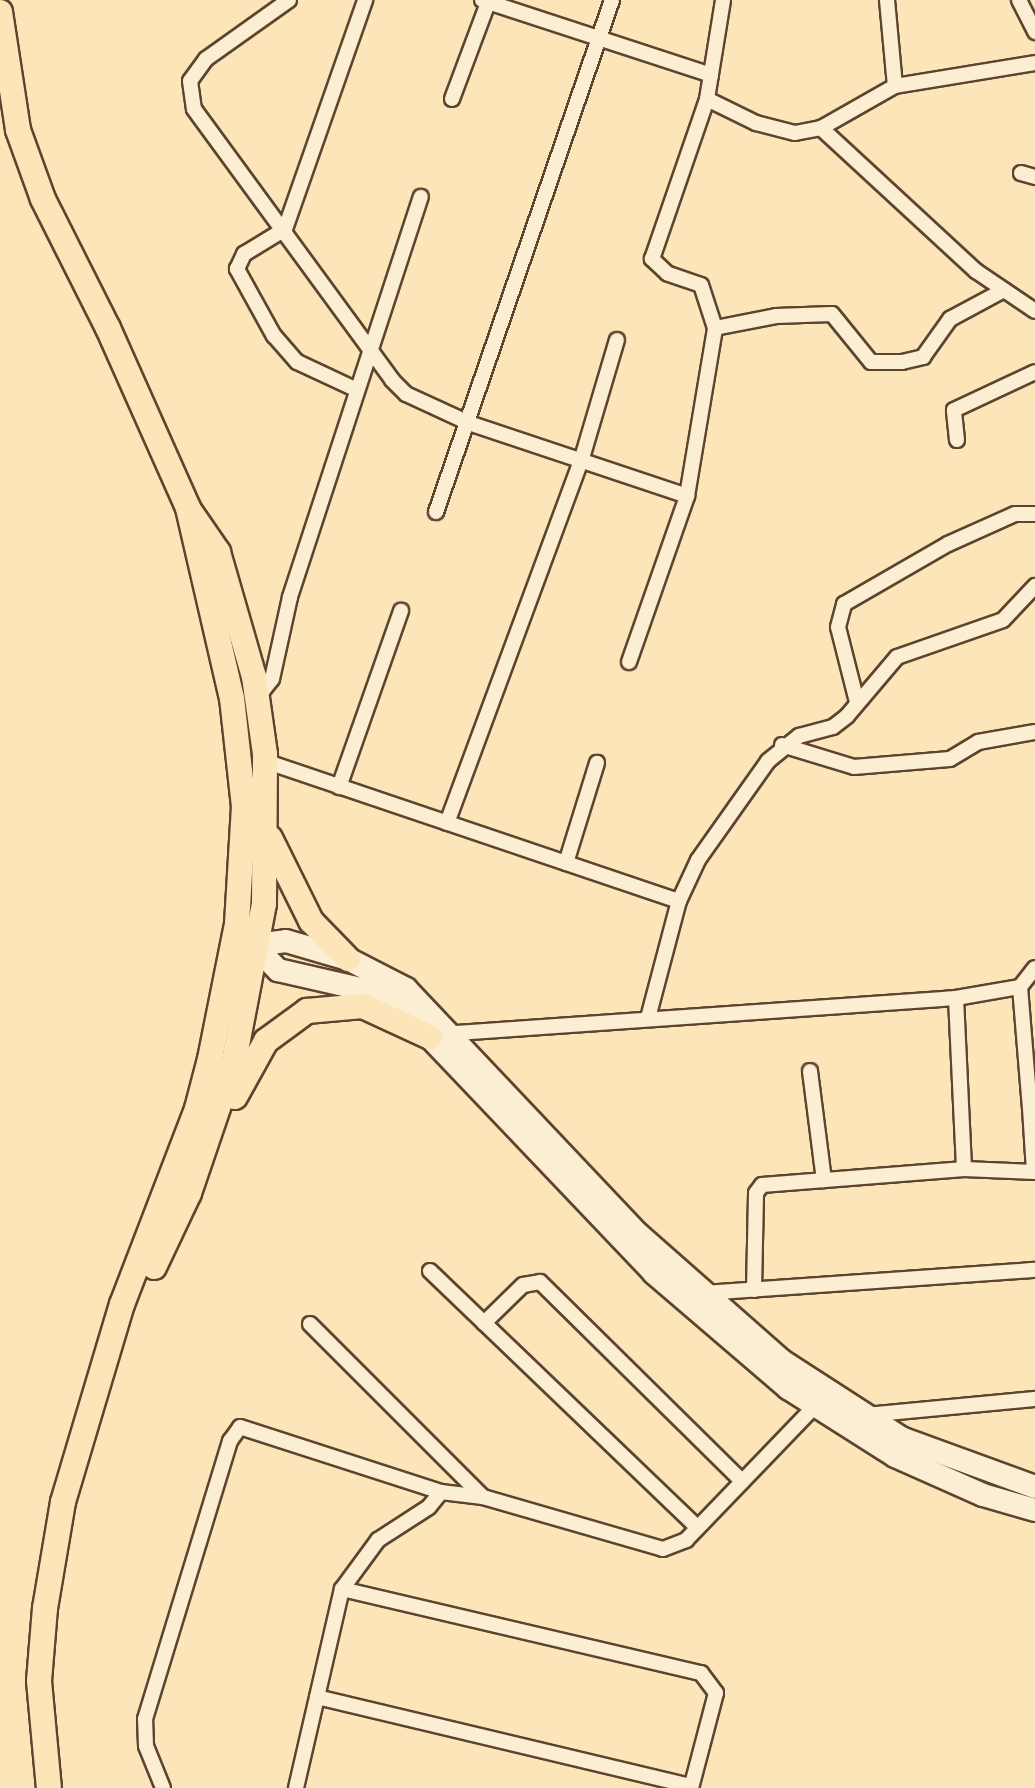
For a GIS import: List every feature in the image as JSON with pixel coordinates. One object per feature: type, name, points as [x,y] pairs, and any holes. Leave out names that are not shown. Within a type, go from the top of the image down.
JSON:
[{"type":"main road","points":[[0,12],[18,130],[43,199],[108,328],[188,508],[241,750],[243,865],[229,969],[197,1109],[77,1448],[45,1608],[39,1681],[49,1788]]},
{"type":"main road","points":[[188,508],[208,532],[229,582],[257,698],[265,761],[267,828],[255,949],[234,1061],[206,1147]]},
{"type":"main road","points":[[267,828],[311,921],[348,959]]},
{"type":"main road","points":[[117,1330],[136,1305],[206,1147],[256,1054],[277,1030],[307,1011],[363,1006],[440,1034]]},
{"type":"street","points":[[289,0],[206,59],[190,90],[194,109],[406,394],[469,423],[582,458],[687,496]]},
{"type":"street","points":[[355,389],[297,362],[274,336],[238,279],[244,254],[285,229],[365,0]]},
{"type":"street","points":[[436,512],[612,0]]},
{"type":"street","points":[[629,662],[687,496],[715,328],[701,285],[667,273],[652,259],[707,99],[723,0]]},
{"type":"street","points":[[887,0],[895,86]]},
{"type":"street","points":[[1019,0],[1035,32]]},
{"type":"street","points":[[452,99],[486,1],[711,75]]},
{"type":"street","points":[[707,99],[782,129],[821,128],[895,86],[1035,63]]},
{"type":"street","points":[[821,128],[976,271],[1035,311]]},
{"type":"street","points":[[257,698],[272,679],[290,597],[355,389],[421,197]]},
{"type":"street","points":[[715,328],[776,316],[832,314],[871,362],[902,362],[923,357],[950,319],[1004,290]]},
{"type":"street","points":[[447,823],[582,458],[617,340]]},
{"type":"street","points":[[957,440],[954,410],[1035,372]]},
{"type":"street","points":[[857,702],[838,627],[844,604],[948,544],[1015,514],[1035,514]]},
{"type":"street","points":[[648,1018],[679,901],[710,838],[782,745],[833,727],[897,657],[1003,620],[1035,586]]},
{"type":"street","points":[[339,787],[401,611]]},
{"type":"street","points":[[782,745],[854,767],[950,759],[978,742],[1035,732]]},
{"type":"street","points":[[265,761],[679,901]]},
{"type":"street","points":[[566,863],[597,763]]},
{"type":"street","points":[[237,924],[255,949],[278,970],[387,997],[440,1034],[956,998],[1020,987],[1035,968]]},
{"type":"street","points":[[229,969],[255,949],[286,941],[348,959],[406,989],[440,1034],[596,1215],[694,1297],[821,1400],[940,1478],[1035,1510]]},
{"type":"street","points":[[754,1290],[756,1193],[772,1183],[964,1169],[1035,1172],[1033,1107],[1020,987]]},
{"type":"street","points":[[956,998],[964,1169]]},
{"type":"street","points":[[810,1071],[824,1180]]},
{"type":"street","points":[[694,1297],[1035,1270]]},
{"type":"street","points":[[430,1271],[697,1527]]},
{"type":"street","points":[[484,1323],[523,1285],[540,1282],[742,1481]]},
{"type":"street","points":[[310,1324],[483,1497]]},
{"type":"street","points":[[861,1416],[1035,1399]]},
{"type":"street","points":[[821,1400],[861,1416],[947,1459],[1035,1487]]},
{"type":"street","points":[[163,1788],[151,1767],[145,1719],[234,1431],[257,1430],[441,1492],[483,1497],[663,1549],[679,1546],[821,1400]]},
{"type":"street","points":[[296,1788],[342,1589],[378,1540],[429,1507],[441,1492]]},
{"type":"street","points":[[317,1697],[691,1787],[716,1693],[701,1673],[342,1589]]}]
